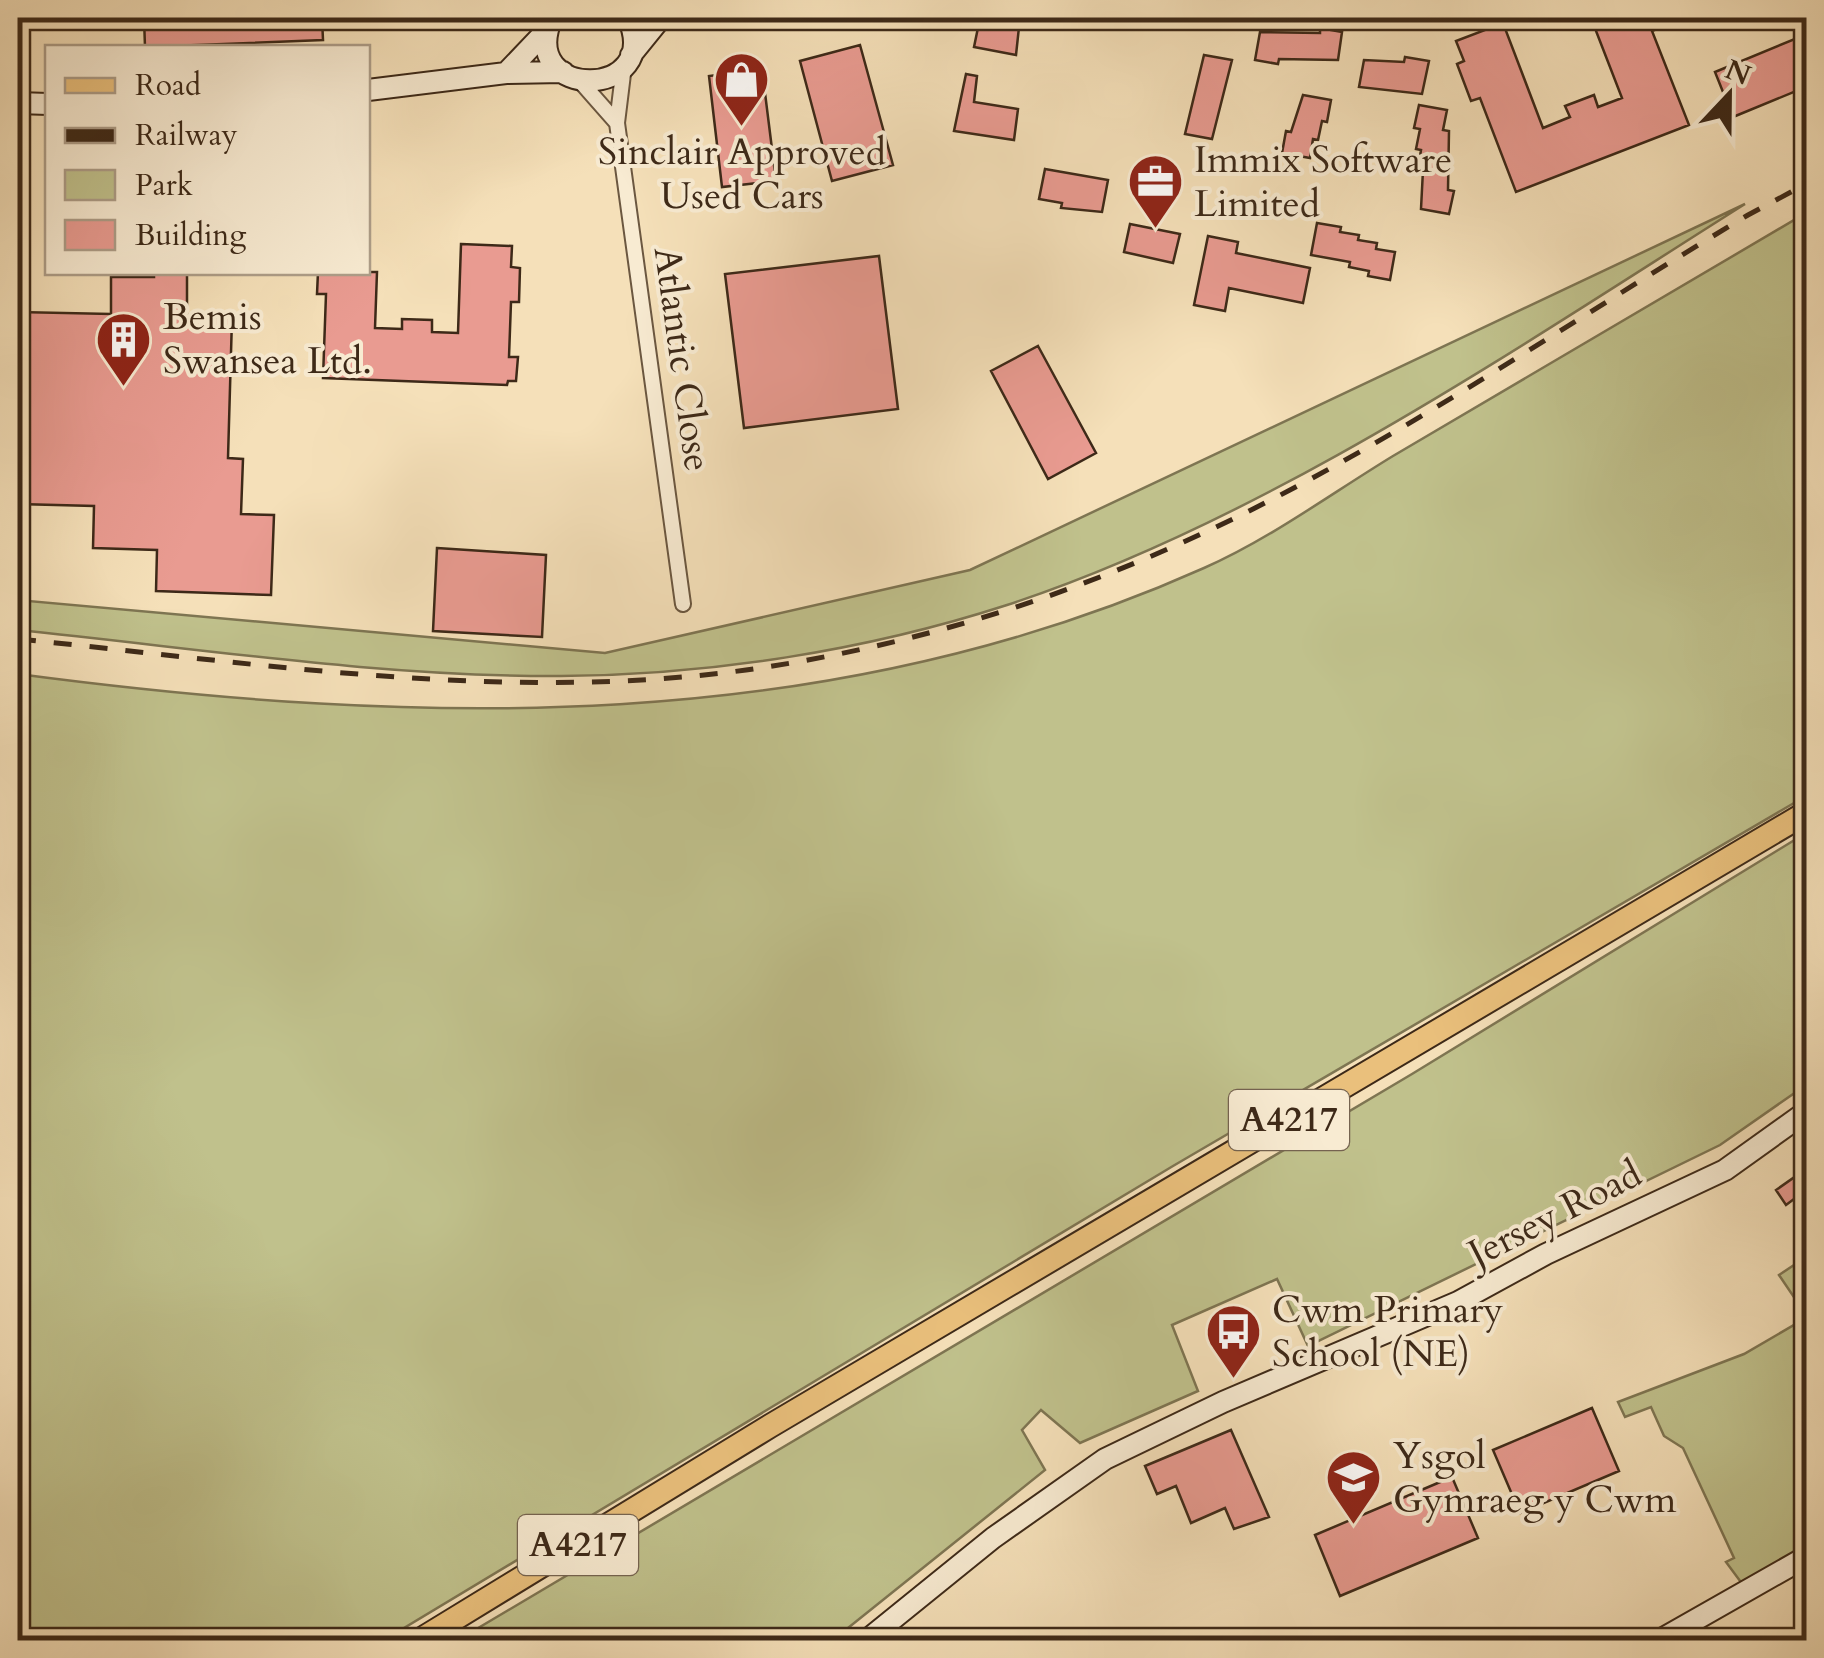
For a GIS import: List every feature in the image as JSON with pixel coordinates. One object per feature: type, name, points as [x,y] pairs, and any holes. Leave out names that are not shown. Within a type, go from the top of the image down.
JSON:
[{"type":"main road","points":[[627,61],[633,32],[628,18]]},
{"type":"main road","points":[[370,90],[506,73],[604,80],[627,61],[661,18]]},
{"type":"main road","points":[[550,23],[551,58],[572,77]]},
{"type":"main road","points":[[506,73],[550,23]]},
{"type":"main road","points":[[18,104],[45,104]]},
{"type":"main road","name":"A4217","points":[[420,1640],[770,1426],[1806,813]]},
{"type":"main road","name":"Jersey Road","points":[[867,1640],[992,1538],[1105,1459],[1223,1402],[1458,1302],[1546,1254],[1725,1170],[1806,1112]]},
{"type":"main road","points":[[1666,1639],[1806,1557]]},
{"type":"street","name":"Atlantic Close","points":[[627,61],[617,123],[683,604]]},
{"type":"street","points":[[572,77],[617,123]]},
{"type":"green space","points":[[1745,204],[1479,372],[1294,479],[1104,569],[1007,605],[898,635],[730,665],[561,676],[357,667],[18,630],[18,600],[605,653],[970,570]]},
{"type":"green space","points":[[1806,213],[1806,796],[1173,1166],[384,1640],[18,1640],[18,674],[319,704],[470,708],[620,704],[769,690],[916,663],[1061,623],[1229,556]]},
{"type":"green space","points":[[1806,833],[1806,1085],[1720,1145],[1308,1346],[1277,1279],[1172,1325],[1198,1391],[1080,1443],[1041,1410],[1022,1430],[1045,1470],[833,1640],[458,1640],[1412,1074]]},
{"type":"green space","points":[[1806,1257],[1806,1315],[1779,1275]]},
{"type":"green space","points":[[1806,1318],[1806,1551],[1743,1585],[1726,1562],[1734,1558],[1683,1448],[1664,1436],[1651,1407],[1625,1417],[1618,1402],[1744,1354]]},
{"type":"building","points":[[144,18],[322,18],[323,40],[145,45]]},
{"type":"building","points":[[980,18],[1020,18],[1016,55],[974,47]]},
{"type":"building","points":[[1591,18],[1655,18],[1659,28],[1652,31],[1689,125],[1516,192],[1480,98],[1471,101],[1457,64],[1464,61],[1456,41],[1503,23],[1543,128],[1570,117],[1565,106],[1594,95],[1598,107],[1622,98]]},
{"type":"building","points":[[1320,28],[1342,32],[1338,60],[1279,59],[1278,64],[1255,60],[1260,32],[1320,33]]},
{"type":"building","points":[[1802,36],[1806,87],[1733,117],[1715,72]]},
{"type":"building","points":[[860,45],[893,165],[832,181],[800,61]]},
{"type":"building","points":[[1204,55],[1232,60],[1212,139],[1185,134]]},
{"type":"building","points":[[1405,57],[1429,61],[1422,94],[1359,87],[1364,60],[1404,62]]},
{"type":"building","name":"Sinclair Approved Used Cars","points":[[762,69],[776,181],[722,187],[709,76]]},
{"type":"building","points":[[966,74],[977,76],[974,102],[1018,109],[1014,140],[954,131]]},
{"type":"building","points":[[1303,95],[1331,100],[1327,122],[1322,121],[1318,140],[1313,139],[1310,158],[1282,153],[1286,131],[1291,132]]},
{"type":"building","points":[[1419,105],[1447,110],[1443,130],[1449,131],[1448,190],[1454,191],[1449,214],[1421,209],[1423,170],[1418,169],[1421,150],[1416,149],[1420,129],[1414,128]]},
{"type":"building","points":[[1045,169],[1108,180],[1102,212],[1061,208],[1062,203],[1039,199]]},
{"type":"building","points":[[1317,223],[1341,227],[1340,232],[1359,235],[1358,240],[1377,243],[1376,249],[1395,252],[1390,280],[1368,276],[1369,271],[1349,267],[1350,262],[1311,255]]},
{"type":"building","points":[[1130,224],[1180,234],[1173,263],[1124,252]]},
{"type":"building","points":[[1208,236],[1238,242],[1236,253],[1310,268],[1303,303],[1229,288],[1225,311],[1194,305]]},
{"type":"building","points":[[461,244],[512,246],[511,267],[520,268],[519,302],[511,302],[509,357],[518,357],[516,381],[508,381],[507,385],[323,378],[326,294],[317,294],[318,275],[377,272],[375,328],[402,329],[402,319],[432,320],[432,332],[458,333]]},
{"type":"building","points":[[879,256],[898,409],[744,428],[725,274]]},
{"type":"building","name":"Bemis Swansea Ltd.","points":[[187,275],[187,317],[232,318],[228,458],[243,459],[241,514],[274,515],[271,595],[156,591],[157,550],[93,548],[94,506],[18,504],[18,312],[111,314],[111,277]]},
{"type":"building","points":[[1038,346],[1096,453],[1048,479],[991,371]]},
{"type":"building","points":[[437,548],[546,555],[542,637],[433,631]]},
{"type":"building","points":[[1806,1169],[1806,1190],[1786,1205],[1776,1190]]},
{"type":"building","points":[[1592,1408],[1619,1471],[1520,1513],[1493,1450]]},
{"type":"building","points":[[1231,1430],[1269,1517],[1234,1529],[1225,1508],[1191,1523],[1176,1486],[1157,1494],[1145,1466]]},
{"type":"building","points":[[1452,1477],[1478,1538],[1340,1596],[1315,1535]]},
{"type":"railway","points":[[18,639],[381,676],[564,682],[746,670],[878,646],[1070,588],[1255,508],[1380,440],[1748,215],[1806,184]]},
{"type":"place","name":"Sinclair Approved Used Cars","points":[[742,128]]},
{"type":"place","name":"Immix Software Limited","points":[[1155,231]]},
{"type":"place","name":"Bemis Swansea Ltd.","points":[[124,388]]},
{"type":"place","name":"Cwm Primary School (NE)","points":[[1233,1381]]},
{"type":"place","name":"Ysgol Gymraeg y Cwm","points":[[1354,1527]]}]
